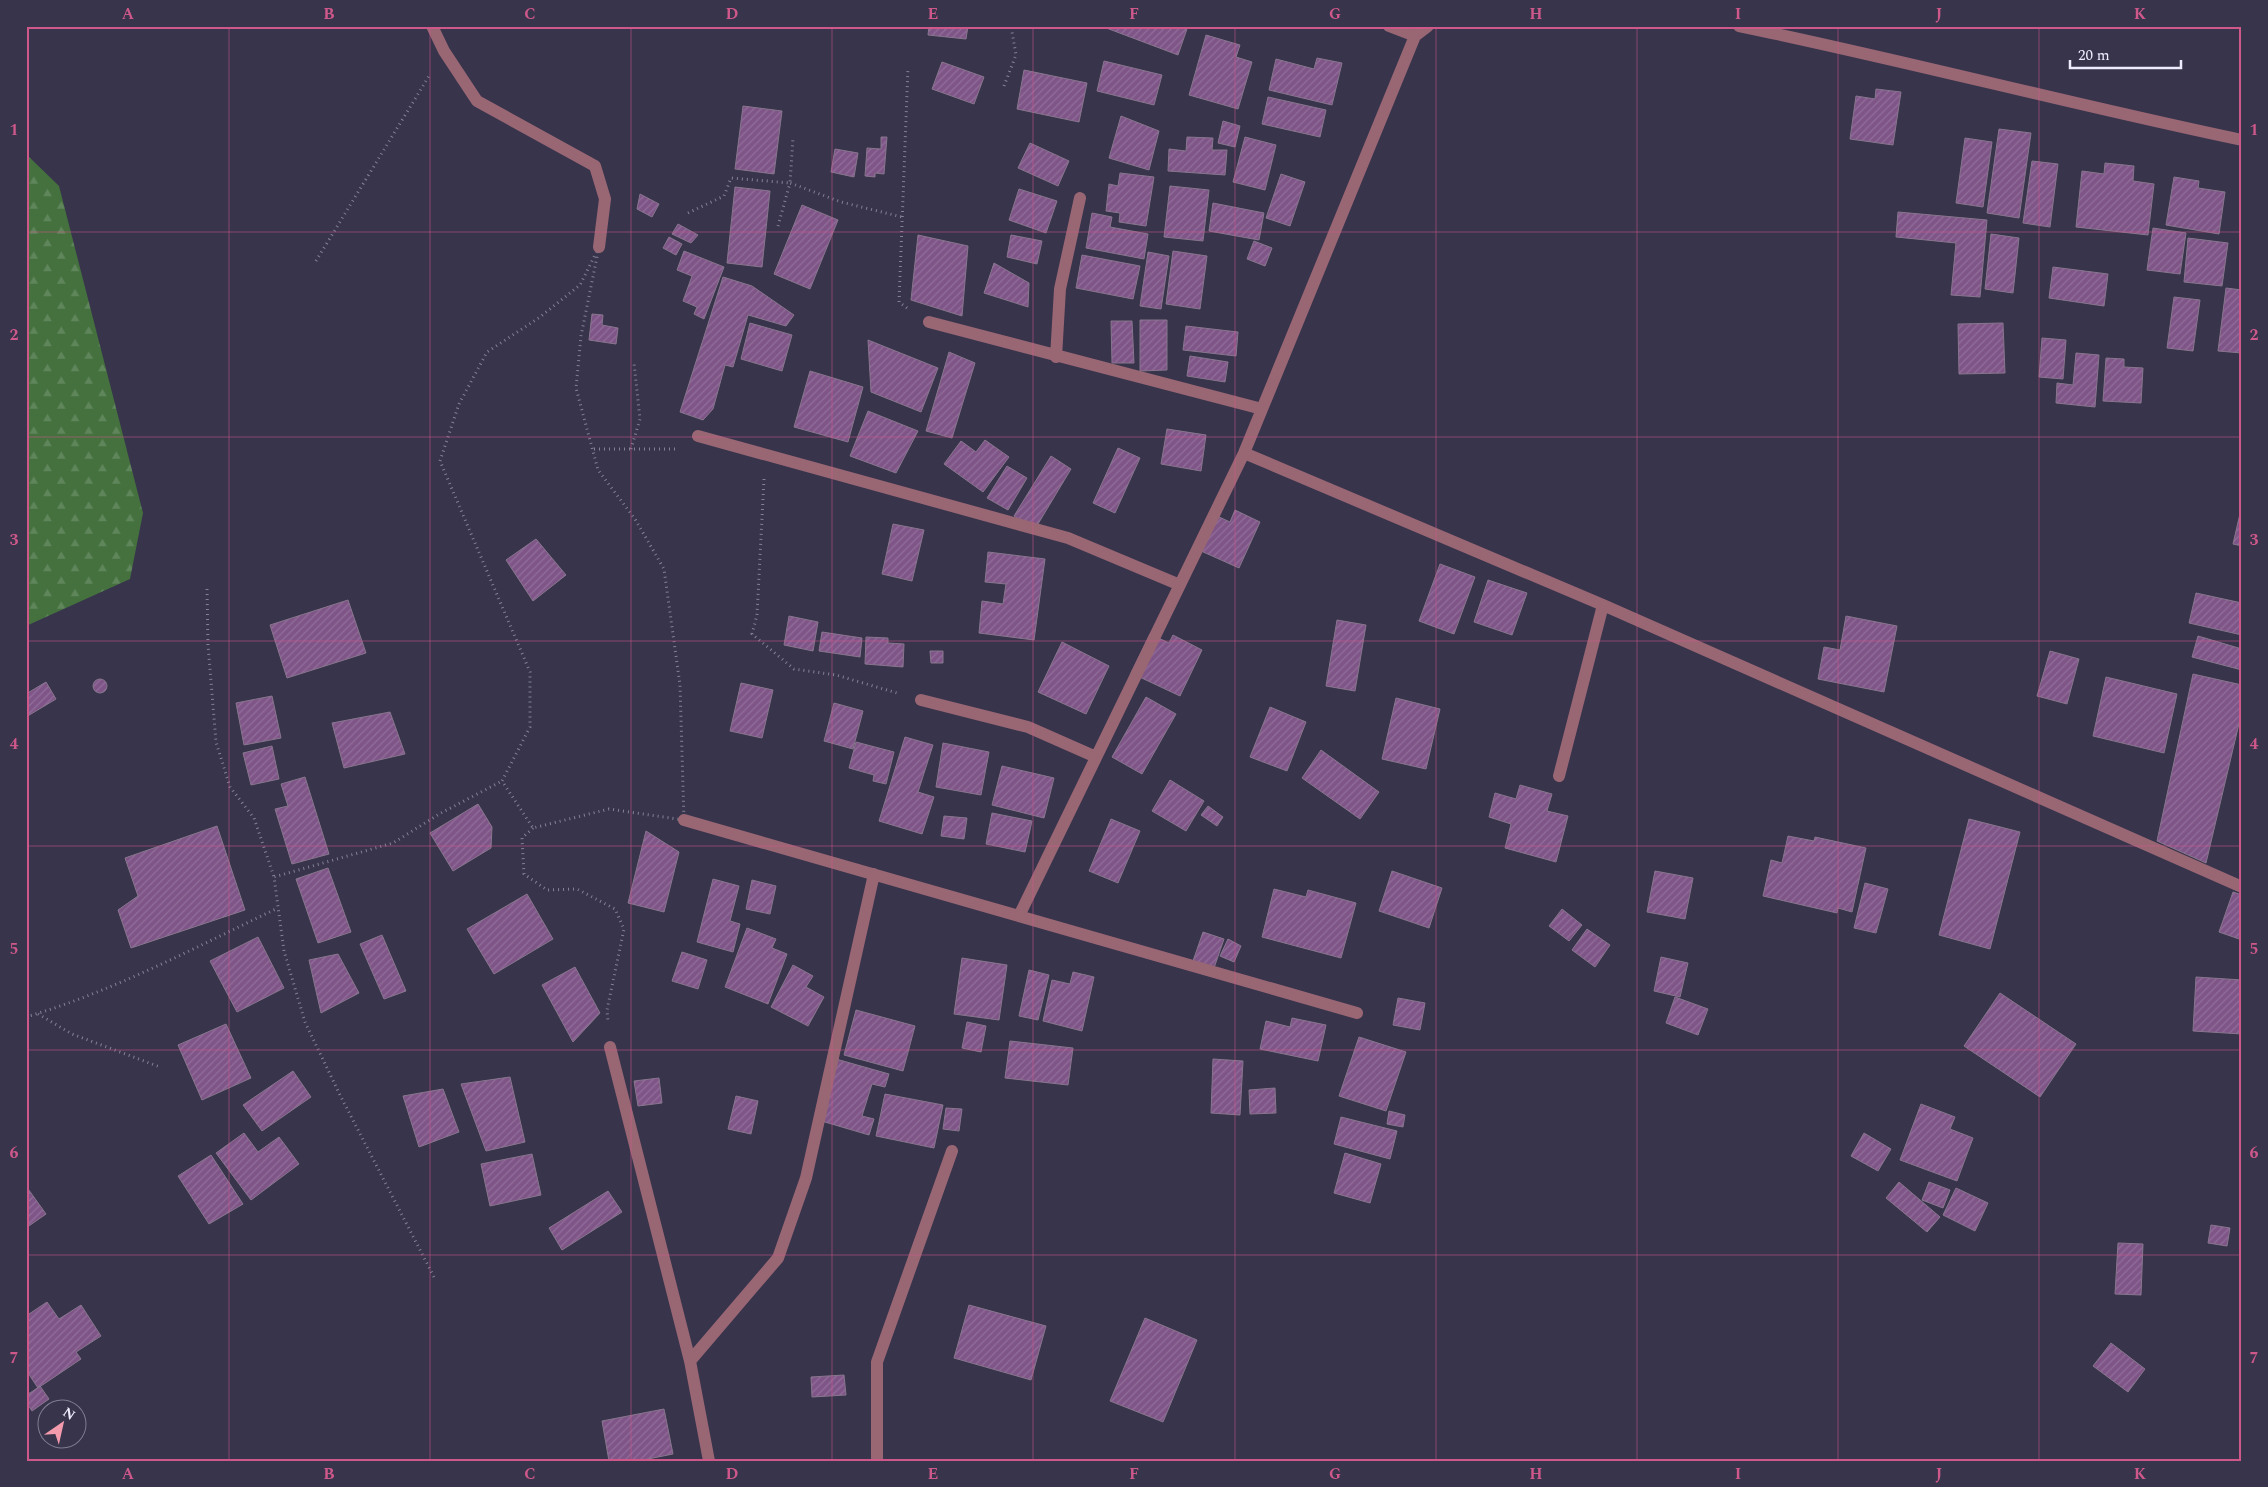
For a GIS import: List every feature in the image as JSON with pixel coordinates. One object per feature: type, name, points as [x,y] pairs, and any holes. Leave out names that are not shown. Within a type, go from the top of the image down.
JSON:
[{"type":"street","points":[[432,26],[444,51],[477,101],[595,166],[605,199],[599,247]]},
{"type":"street","points":[[1389,26],[1415,36]]},
{"type":"street","points":[[1019,916],[1244,453],[1415,36],[1428,26]]},
{"type":"street","points":[[1739,26],[1836,46],[2118,114],[2242,140]]},
{"type":"street","points":[[1056,357],[1060,289],[1080,198]]},
{"type":"street","points":[[929,322],[1056,357],[1262,409]]},
{"type":"street","points":[[698,436],[1068,538],[1180,585]]},
{"type":"street","points":[[1244,453],[1603,605],[2242,887]]},
{"type":"street","points":[[1559,776],[1603,605]]},
{"type":"street","points":[[921,700],[1028,727],[1096,756]]},
{"type":"street","points":[[684,820],[1357,1013]]},
{"type":"street","points":[[690,1361],[778,1258],[806,1178],[874,874]]},
{"type":"street","points":[[610,1047],[690,1361],[709,1461]]},
{"type":"street","points":[[877,1461],[877,1362],[952,1151]]},
{"type":"path","points":[[1004,86],[1016,55],[1011,26]]},
{"type":"path","points":[[316,261],[444,51]]},
{"type":"path","points":[[908,68],[899,302],[929,322]]},
{"type":"path","points":[[778,226],[790,183],[794,138]]},
{"type":"path","points":[[688,212],[724,196],[732,178],[790,183],[841,202],[902,217]]},
{"type":"path","points":[[599,247],[581,336],[576,388],[594,449],[598,470],[635,519],[664,569],[680,685],[684,820],[609,808],[533,828],[522,838],[524,874],[547,890],[577,889],[615,909],[624,930],[608,1010],[610,1047]]},
{"type":"path","points":[[274,877],[393,843],[442,813],[502,781],[530,727],[530,672],[440,461],[459,404],[487,352],[540,317],[580,285],[599,247]]},
{"type":"path","points":[[631,449],[640,419],[634,363]]},
{"type":"path","points":[[594,449],[679,448],[698,436]]},
{"type":"path","points":[[765,454],[757,615],[752,634],[794,669],[836,675],[921,700]]},
{"type":"path","points":[[207,589],[208,645],[216,742],[230,787],[254,818],[274,877],[284,951],[305,1022],[340,1095],[434,1277]]},
{"type":"path","points":[[502,781],[533,828]]},
{"type":"path","points":[[26,1017],[72,1004],[278,908]]},
{"type":"path","points":[[38,1014],[72,1034],[160,1067]]},
{"type":"green space","points":[[26,154],[59,186],[143,513],[130,579],[26,626]]},
{"type":"building","points":[[929,26],[968,26],[966,39],[928,35]]},
{"type":"building","points":[[1101,26],[1188,26],[1178,55]]},
{"type":"building","points":[[1206,35],[1240,45],[1236,57],[1252,62],[1238,109],[1189,95]]},
{"type":"building","points":[[1317,58],[1342,63],[1332,105],[1269,90],[1276,59],[1314,69]]},
{"type":"building","points":[[1104,61],[1162,75],[1154,105],[1097,91]]},
{"type":"building","points":[[942,62],[984,77],[974,104],[932,89]]},
{"type":"building","points":[[1024,70],[1087,83],[1079,122],[1017,109]]},
{"type":"building","points":[[1876,89],[1901,92],[1893,145],[1850,139],[1856,96],[1875,99]]},
{"type":"building","points":[[1268,97],[1326,110],[1320,137],[1262,124]]},
{"type":"building","points":[[743,106],[782,111],[774,174],[735,169]]},
{"type":"building","points":[[1121,116],[1159,131],[1149,170],[1109,158]]},
{"type":"building","points":[[1223,121],[1240,126],[1235,147],[1218,143]]},
{"type":"building","points":[[1999,129],[2031,133],[2019,218],[1987,213]]},
{"type":"building","points":[[881,137],[887,137],[884,174],[875,173],[875,177],[865,176],[867,148],[881,149]]},
{"type":"building","points":[[1187,137],[1213,138],[1212,150],[1227,150],[1225,175],[1168,171],[1169,149],[1186,151]]},
{"type":"building","points":[[1245,137],[1276,145],[1265,190],[1233,182]]},
{"type":"building","points":[[1965,138],[1992,142],[1983,207],[1956,203]]},
{"type":"building","points":[[1030,143],[1069,161],[1058,186],[1018,168]]},
{"type":"building","points":[[835,149],[858,153],[854,177],[831,172]]},
{"type":"building","points":[[2032,161],[2058,164],[2050,227],[2023,223]]},
{"type":"building","points":[[2105,163],[2134,166],[2133,181],[2154,184],[2148,235],[2076,227],[2082,171],[2104,174]]},
{"type":"building","points":[[1120,173],[1154,177],[1146,226],[1119,222],[1120,213],[1106,211],[1109,184],[1118,186]]},
{"type":"building","points":[[1281,174],[1305,182],[1290,226],[1266,218]]},
{"type":"building","points":[[2174,177],[2199,181],[2198,188],[2225,192],[2219,234],[2166,225]]},
{"type":"building","points":[[1170,186],[1209,190],[1203,241],[1164,237]]},
{"type":"building","points":[[735,187],[770,191],[762,267],[727,263]]},
{"type":"building","points":[[1019,189],[1057,201],[1046,233],[1009,220]]},
{"type":"building","points":[[640,194],[659,204],[652,217],[637,209]]},
{"type":"building","points":[[1213,203],[1264,213],[1259,240],[1209,231]]},
{"type":"building","points":[[802,205],[838,220],[810,289],[774,274]]},
{"type":"building","points":[[1898,212],[1987,220],[1980,297],[1951,295],[1956,243],[1896,237]]},
{"type":"building","points":[[1092,213],[1112,217],[1110,227],[1148,234],[1144,259],[1086,248]]},
{"type":"building","points":[[678,224],[698,235],[691,243],[672,234]]},
{"type":"building","points":[[2153,228],[2186,233],[2180,274],[2147,270]]},
{"type":"building","points":[[1991,234],[2019,238],[2013,293],[1985,289]]},
{"type":"building","points":[[918,235],[968,246],[962,316],[911,300]]},
{"type":"building","points":[[1011,235],[1042,241],[1037,264],[1007,257]]},
{"type":"building","points":[[669,237],[682,244],[676,255],[663,248]]},
{"type":"building","points":[[2188,238],[2228,243],[2222,286],[2184,282]]},
{"type":"building","points":[[1254,241],[1272,248],[1265,266],[1247,259]]},
{"type":"building","points":[[684,251],[724,267],[704,319],[694,314],[697,307],[683,301],[692,276],[677,270]]},
{"type":"building","points":[[1173,251],[1207,256],[1200,309],[1166,304]]},
{"type":"building","points":[[1148,252],[1169,256],[1161,309],[1140,306]]},
{"type":"building","points":[[1082,255],[1140,266],[1133,299],[1076,288]]},
{"type":"building","points":[[994,263],[1029,283],[1028,307],[984,293]]},
{"type":"building","points":[[2053,267],[2108,274],[2104,306],[2049,298]]},
{"type":"building","points":[[723,277],[752,286],[794,315],[786,326],[748,315],[733,367],[725,365],[713,409],[703,420],[680,412]]},
{"type":"building","points":[[2226,288],[2242,290],[2242,353],[2218,351]]},
{"type":"building","points":[[2174,297],[2200,300],[2193,351],[2167,348]]},
{"type":"building","points":[[592,314],[603,315],[602,325],[618,328],[616,344],[589,340]]},
{"type":"building","points":[[1140,320],[1167,320],[1167,370],[1140,371]]},
{"type":"building","points":[[1111,321],[1132,321],[1134,363],[1112,363]]},
{"type":"building","points":[[750,323],[792,335],[782,371],[741,359]]},
{"type":"building","points":[[2003,323],[2005,373],[1959,374],[1958,324]]},
{"type":"building","points":[[1186,326],[1238,332],[1236,356],[1183,350]]},
{"type":"building","points":[[2042,338],[2066,340],[2063,379],[2039,377]]},
{"type":"building","points":[[868,340],[938,368],[921,412],[871,392]]},
{"type":"building","points":[[949,352],[975,363],[952,438],[926,431]]},
{"type":"building","points":[[2076,353],[2099,355],[2095,407],[2056,403],[2057,383],[2073,385]]},
{"type":"building","points":[[1190,356],[1228,362],[1225,382],[1187,376]]},
{"type":"building","points":[[2106,358],[2124,359],[2124,367],[2143,368],[2141,403],[2103,401]]},
{"type":"building","points":[[810,371],[863,387],[848,442],[794,427]]},
{"type":"building","points":[[868,411],[918,431],[896,473],[850,456]]},
{"type":"building","points":[[1167,429],[1206,435],[1201,471],[1161,464]]},
{"type":"building","points":[[985,440],[1009,457],[983,492],[944,464],[961,441],[976,452]]},
{"type":"building","points":[[1118,448],[1140,458],[1115,513],[1093,503]]},
{"type":"building","points":[[1051,456],[1071,469],[1035,529],[1014,516]]},
{"type":"building","points":[[1007,466],[1027,478],[1008,510],[987,498]]},
{"type":"building","points":[[2242,505],[2242,546],[2233,544]]},
{"type":"building","points":[[1235,510],[1260,522],[1239,568],[1201,551],[1217,516],[1230,522]]},
{"type":"building","points":[[893,524],[924,530],[912,581],[882,574]]},
{"type":"building","points":[[536,539],[566,575],[533,601],[506,560]]},
{"type":"building","points":[[988,552],[1045,559],[1034,640],[979,633],[982,601],[1003,604],[1006,584],[985,582]]},
{"type":"building","points":[[1440,564],[1475,577],[1454,634],[1419,621]]},
{"type":"building","points":[[1488,580],[1527,593],[1512,635],[1474,622]]},
{"type":"building","points":[[2196,593],[2242,603],[2242,635],[2189,623]]},
{"type":"building","points":[[348,600],[366,653],[287,678],[270,625]]},
{"type":"building","points":[[789,616],[818,622],[813,651],[784,645]]},
{"type":"building","points":[[1846,616],[1897,626],[1884,692],[1818,679],[1824,647],[1840,650]]},
{"type":"building","points":[[1337,620],[1366,625],[1355,691],[1326,686]]},
{"type":"building","points":[[822,632],[862,638],[860,657],[819,651]]},
{"type":"building","points":[[1150,634],[1169,643],[1173,635],[1202,650],[1180,696],[1131,673]]},
{"type":"building","points":[[2198,636],[2242,649],[2242,670],[2192,657]]},
{"type":"building","points":[[866,637],[888,638],[888,643],[904,644],[903,667],[865,664]]},
{"type":"building","points":[[1062,642],[1109,666],[1086,714],[1038,692]]},
{"type":"building","points":[[930,651],[943,651],[943,663],[931,663]]},
{"type":"building","points":[[2050,651],[2079,659],[2067,704],[2037,696]]},
{"type":"building","points":[[2193,674],[2242,685],[2242,711],[2206,863],[2157,841]]},
{"type":"building","points":[[2106,677],[2177,694],[2164,753],[2093,736]]},
{"type":"building","points":[[97,679],[103,679],[107,686],[103,693],[97,693],[93,689],[93,683]]},
{"type":"building","points":[[46,682],[56,699],[26,717],[26,694]]},
{"type":"building","points":[[741,683],[773,690],[762,738],[730,731]]},
{"type":"building","points":[[272,696],[281,738],[244,745],[236,703]]},
{"type":"building","points":[[1146,697],[1176,714],[1142,774],[1112,757]]},
{"type":"building","points":[[1396,698],[1440,709],[1426,769],[1382,759]]},
{"type":"building","points":[[834,703],[863,711],[853,749],[824,741]]},
{"type":"building","points":[[1270,707],[1306,722],[1287,771],[1250,757]]},
{"type":"building","points":[[390,712],[405,754],[344,768],[332,723]]},
{"type":"building","points":[[905,737],[933,745],[918,792],[934,797],[922,834],[879,821]]},
{"type":"building","points":[[856,742],[894,752],[886,784],[873,781],[874,775],[849,768]]},
{"type":"building","points":[[943,743],[989,752],[981,795],[936,787]]},
{"type":"building","points":[[272,746],[279,779],[251,785],[243,753]]},
{"type":"building","points":[[1321,750],[1379,792],[1360,819],[1302,778]]},
{"type":"building","points":[[1002,766],[1054,778],[1044,818],[992,805]]},
{"type":"building","points":[[305,777],[329,854],[292,864],[275,809],[288,806],[281,784]]},
{"type":"building","points":[[1170,780],[1204,801],[1186,831],[1152,811]]},
{"type":"building","points":[[1520,785],[1552,794],[1547,811],[1568,816],[1556,862],[1505,848],[1511,824],[1489,817],[1495,793],[1516,799]]},
{"type":"building","points":[[478,804],[492,827],[491,848],[453,871],[430,833]]},
{"type":"building","points":[[1208,806],[1223,817],[1217,826],[1201,815]]},
{"type":"building","points":[[992,813],[1032,821],[1025,852],[986,844]]},
{"type":"building","points":[[944,816],[967,818],[964,839],[941,836]]},
{"type":"building","points":[[1111,819],[1140,831],[1118,883],[1089,871]]},
{"type":"building","points":[[1969,819],[2020,832],[1990,949],[1939,935]]},
{"type":"building","points":[[217,826],[245,910],[131,948],[118,910],[138,896],[125,858]]},
{"type":"building","points":[[646,831],[679,852],[664,912],[628,903]]},
{"type":"building","points":[[1788,836],[1814,841],[1815,837],[1866,848],[1852,912],[1838,908],[1837,913],[1763,896],[1771,860],[1782,863]]},
{"type":"building","points":[[328,868],[351,932],[318,943],[296,879]]},
{"type":"building","points":[[1392,871],[1442,888],[1429,928],[1379,911]]},
{"type":"building","points":[[1655,871],[1693,878],[1685,919],[1647,912]]},
{"type":"building","points":[[713,879],[739,886],[730,921],[740,924],[733,952],[697,942]]},
{"type":"building","points":[[752,880],[776,886],[770,914],[746,909]]},
{"type":"building","points":[[1865,883],[1888,889],[1876,933],[1854,928]]},
{"type":"building","points":[[1274,889],[1306,897],[1308,890],[1356,903],[1341,958],[1262,937]]},
{"type":"building","points":[[2233,892],[2242,895],[2242,940],[2219,932]]},
{"type":"building","points":[[527,894],[553,939],[494,974],[467,929]]},
{"type":"building","points":[[1562,909],[1582,925],[1569,941],[1549,926]]},
{"type":"building","points":[[747,928],[776,939],[772,948],[787,954],[768,1004],[725,987]]},
{"type":"building","points":[[1587,929],[1610,945],[1595,967],[1572,950]]},
{"type":"building","points":[[1203,932],[1224,939],[1214,968],[1193,961]]},
{"type":"building","points":[[382,935],[406,991],[384,999],[360,944]]},
{"type":"building","points":[[258,937],[284,988],[237,1012],[210,961]]},
{"type":"building","points":[[1228,939],[1241,946],[1234,962],[1220,956]]},
{"type":"building","points":[[682,952],[707,960],[698,989],[672,981]]},
{"type":"building","points":[[338,954],[359,993],[321,1013],[309,960]]},
{"type":"building","points":[[1661,957],[1688,963],[1680,997],[1654,991]]},
{"type":"building","points":[[962,958],[1007,965],[999,1020],[954,1014]]},
{"type":"building","points":[[793,965],[813,976],[806,987],[824,997],[808,1026],[771,1007]]},
{"type":"building","points":[[575,967],[600,1013],[573,1042],[542,985]]},
{"type":"building","points":[[1029,970],[1049,975],[1038,1020],[1019,1016]]},
{"type":"building","points":[[1073,972],[1094,977],[1082,1031],[1043,1021],[1052,980],[1070,984]]},
{"type":"building","points":[[2196,977],[2242,980],[2242,1034],[2193,1031]]},
{"type":"building","points":[[2000,993],[2076,1044],[2040,1097],[1964,1046]]},
{"type":"building","points":[[1675,997],[1708,1009],[1698,1035],[1666,1023]]},
{"type":"building","points":[[1398,998],[1425,1003],[1420,1030],[1393,1025]]},
{"type":"building","points":[[856,1010],[915,1026],[903,1071],[844,1055]]},
{"type":"building","points":[[1292,1018],[1326,1025],[1318,1061],[1260,1049],[1266,1021],[1290,1027]]},
{"type":"building","points":[[967,1022],[986,1026],[981,1052],[962,1048]]},
{"type":"building","points":[[226,1024],[251,1078],[202,1100],[178,1045]]},
{"type":"building","points":[[1359,1037],[1406,1052],[1386,1111],[1339,1096]]},
{"type":"building","points":[[1010,1041],[1073,1048],[1068,1085],[1005,1078]]},
{"type":"building","points":[[836,1059],[889,1074],[885,1087],[872,1084],[862,1116],[874,1119],[869,1135],[818,1120]]},
{"type":"building","points":[[1213,1059],[1243,1061],[1240,1115],[1211,1113]]},
{"type":"building","points":[[293,1071],[311,1097],[262,1131],[243,1105]]},
{"type":"building","points":[[510,1077],[525,1142],[486,1151],[461,1084]]},
{"type":"building","points":[[659,1078],[662,1103],[638,1106],[634,1081]]},
{"type":"building","points":[[1275,1088],[1276,1113],[1250,1114],[1249,1090]]},
{"type":"building","points":[[443,1089],[459,1132],[419,1147],[403,1096]]},
{"type":"building","points":[[885,1094],[943,1105],[934,1148],[876,1136]]},
{"type":"building","points":[[736,1096],[758,1101],[751,1134],[728,1129]]},
{"type":"building","points":[[1921,1104],[1955,1117],[1950,1129],[1973,1138],[1957,1181],[1900,1160]]},
{"type":"building","points":[[946,1108],[962,1109],[959,1131],[943,1129]]},
{"type":"building","points":[[1389,1111],[1405,1115],[1403,1127],[1387,1124]]},
{"type":"building","points":[[1341,1117],[1397,1131],[1390,1159],[1334,1144]]},
{"type":"building","points":[[244,1133],[258,1152],[279,1137],[299,1164],[251,1200],[216,1153]]},
{"type":"building","points":[[1864,1133],[1891,1149],[1878,1171],[1851,1156]]},
{"type":"building","points":[[1345,1153],[1381,1164],[1370,1203],[1334,1193]]},
{"type":"building","points":[[532,1154],[541,1195],[490,1206],[481,1164]]},
{"type":"building","points":[[211,1155],[243,1204],[209,1224],[178,1176]]},
{"type":"building","points":[[1899,1182],[1940,1217],[1927,1232],[1886,1198]]},
{"type":"building","points":[[1929,1182],[1950,1190],[1943,1208],[1922,1200]]},
{"type":"building","points":[[26,1186],[46,1214],[26,1228]]},
{"type":"building","points":[[1956,1188],[1988,1203],[1975,1231],[1943,1215]]},
{"type":"building","points":[[608,1191],[622,1212],[562,1250],[549,1228]]},
{"type":"building","points":[[2211,1225],[2230,1228],[2227,1246],[2208,1243]]},
{"type":"building","points":[[2118,1243],[2143,1244],[2141,1295],[2115,1294]]},
{"type":"building","points":[[47,1302],[59,1319],[81,1305],[101,1336],[76,1352],[81,1359],[38,1388],[26,1370],[26,1316]]},
{"type":"building","points":[[969,1305],[1046,1326],[1031,1380],[954,1358]]},
{"type":"building","points":[[1145,1318],[1197,1340],[1163,1422],[1110,1401]]},
{"type":"building","points":[[2111,1343],[2145,1369],[2128,1392],[2093,1366]]},
{"type":"building","points":[[844,1375],[846,1395],[812,1397],[811,1377]]},
{"type":"building","points":[[40,1386],[49,1399],[38,1400],[38,1407],[32,1411],[26,1402],[26,1393],[30,1393]]},
{"type":"building","points":[[664,1409],[673,1454],[638,1461],[609,1461],[602,1421]]}]
